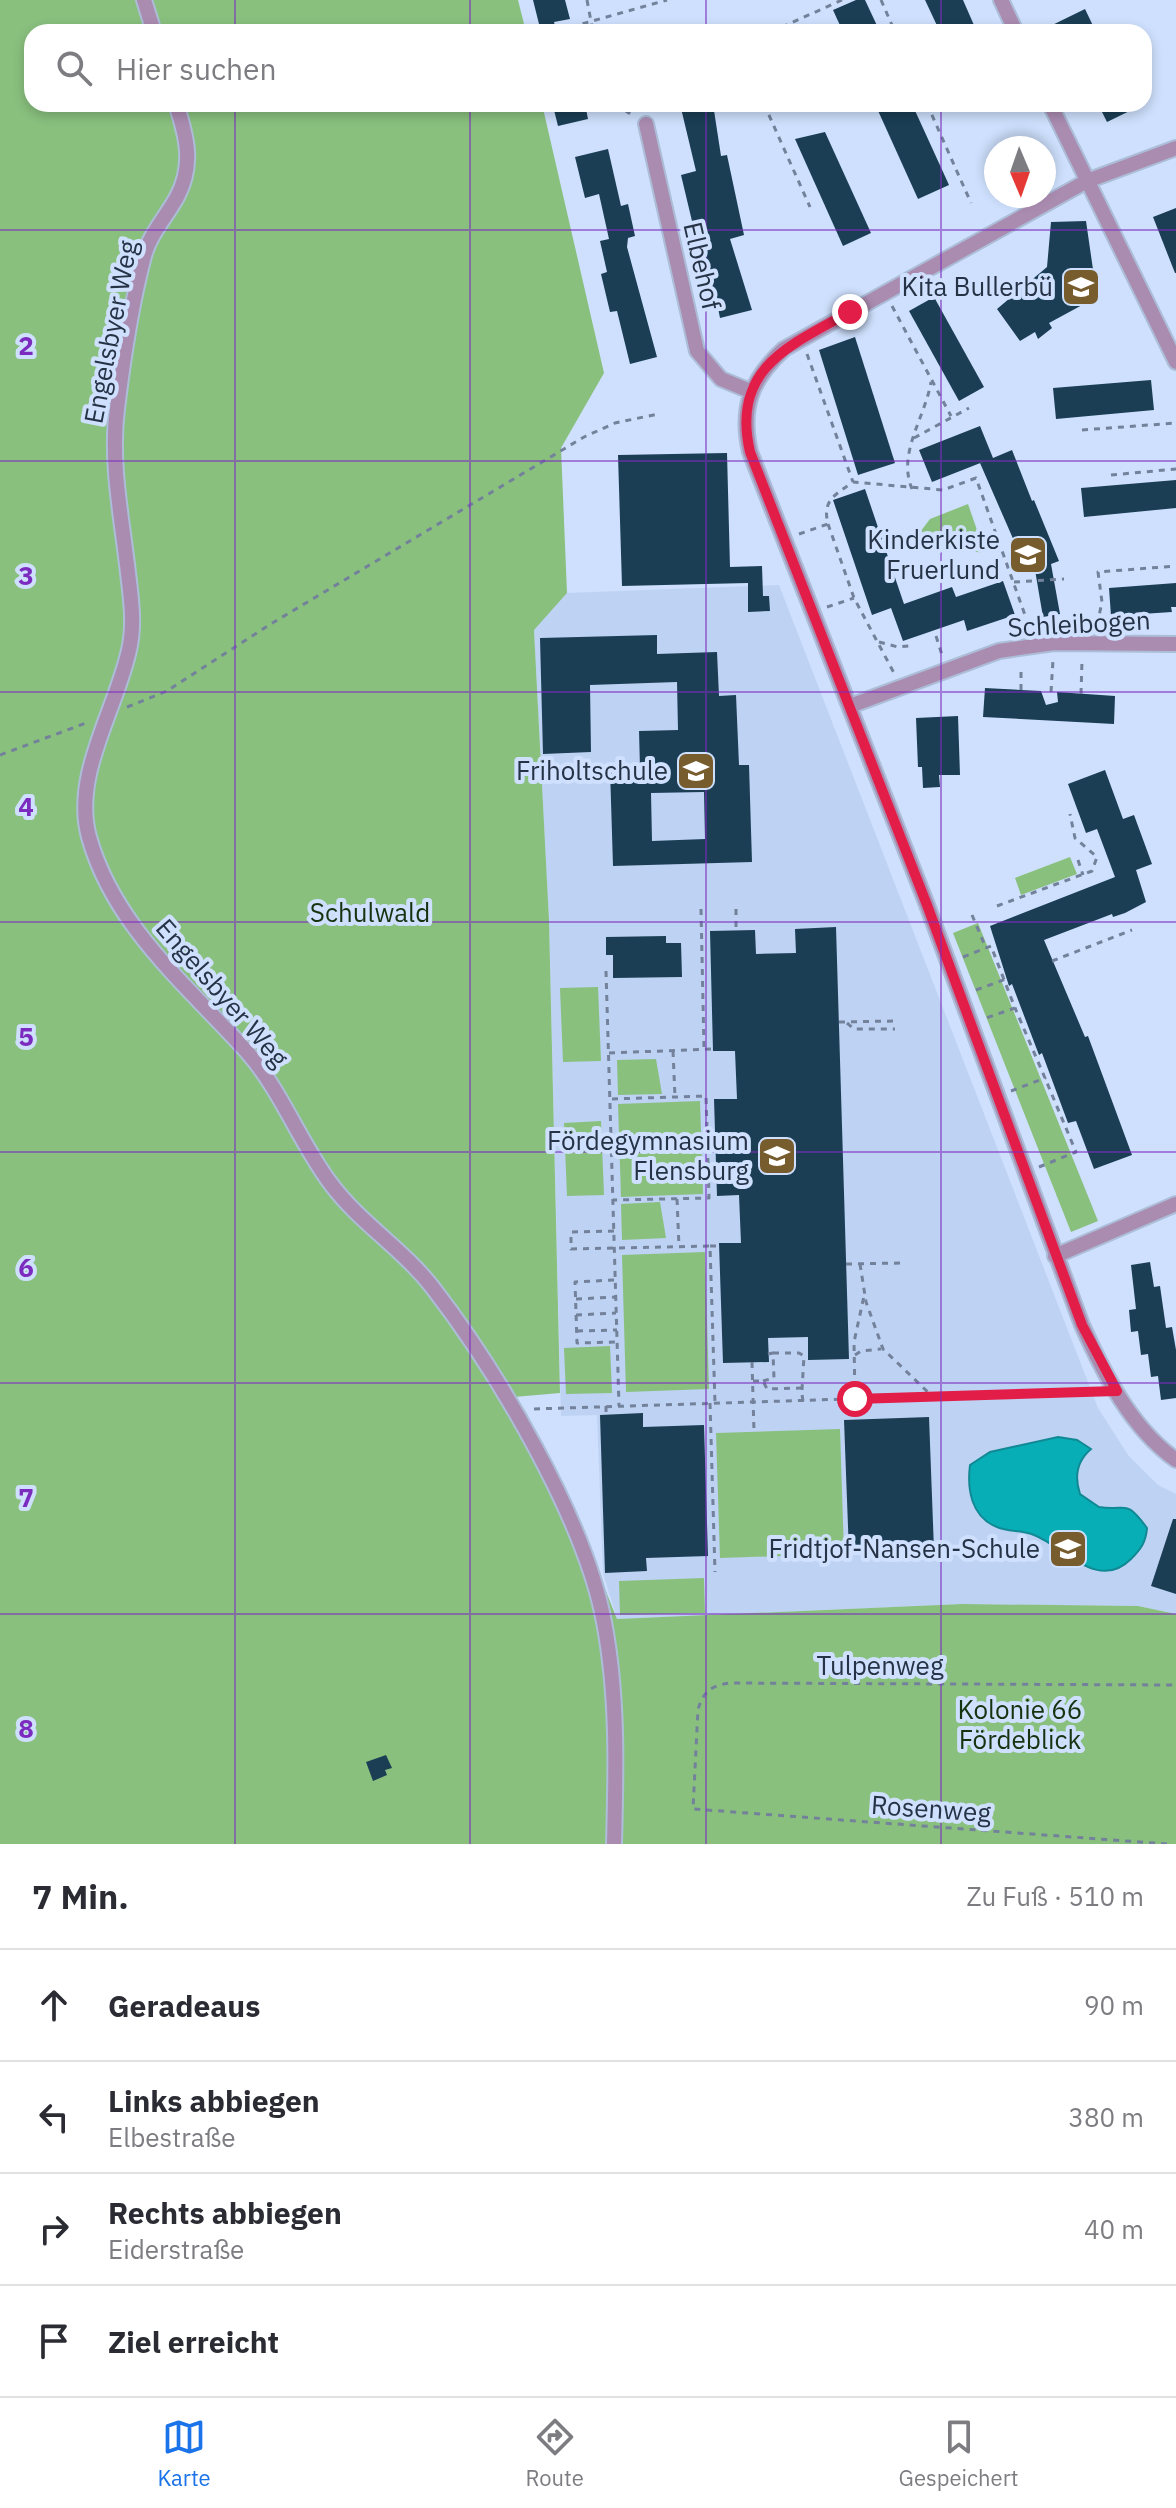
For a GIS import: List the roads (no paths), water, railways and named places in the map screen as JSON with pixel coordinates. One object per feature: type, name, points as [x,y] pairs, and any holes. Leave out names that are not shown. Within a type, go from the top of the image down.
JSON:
[{"type":"street","points":[[144,0],[152,24]]},
{"type":"street","points":[[1001,0],[1012,24]]},
{"type":"street","name":"Engelsbyer Weg","points":[[179,112],[188,140],[188,169],[178,195],[145,253],[116,410],[115,454],[132,610],[130,647],[87,783],[84,809],[89,839],[126,914],[158,960],[252,1057],[333,1188],[432,1287],[514,1409],[578,1539],[594,1578],[605,1624],[616,1753],[614,1844]]},
{"type":"street","points":[[1054,112],[1176,362]]},
{"type":"street","name":"Elbehof","points":[[646,124],[697,351],[721,379],[750,391]]},
{"type":"street","points":[[1176,148],[1087,181],[802,339],[762,369],[750,391],[745,429],[750,452],[948,962],[1055,1256],[1097,1359],[1142,1431],[1176,1460]]},
{"type":"street","name":"Schleibogen","points":[[850,706],[977,657],[1029,646],[1054,643],[1176,644]]},
{"type":"street","points":[[1055,1256],[1176,1204]]},
{"type":"place","name":"Kita Bullerbü","points":[[1081,287]]},
{"type":"place","name":"Kinderkiste Fruerlund","points":[[1028,555]]},
{"type":"place","name":"Friholtschule","points":[[696,771]]},
{"type":"place","name":"Fördegymnasium Flensburg","points":[[777,1156]]},
{"type":"place","name":"Fridtjof-Nansen-Schule","points":[[1068,1549]]},
{"type":"park label","name":"Schulwald","points":[[370,913]]},
{"type":"park label","name":"Kolonie 66 Fördeblick","points":[[1020,1725]]}]
